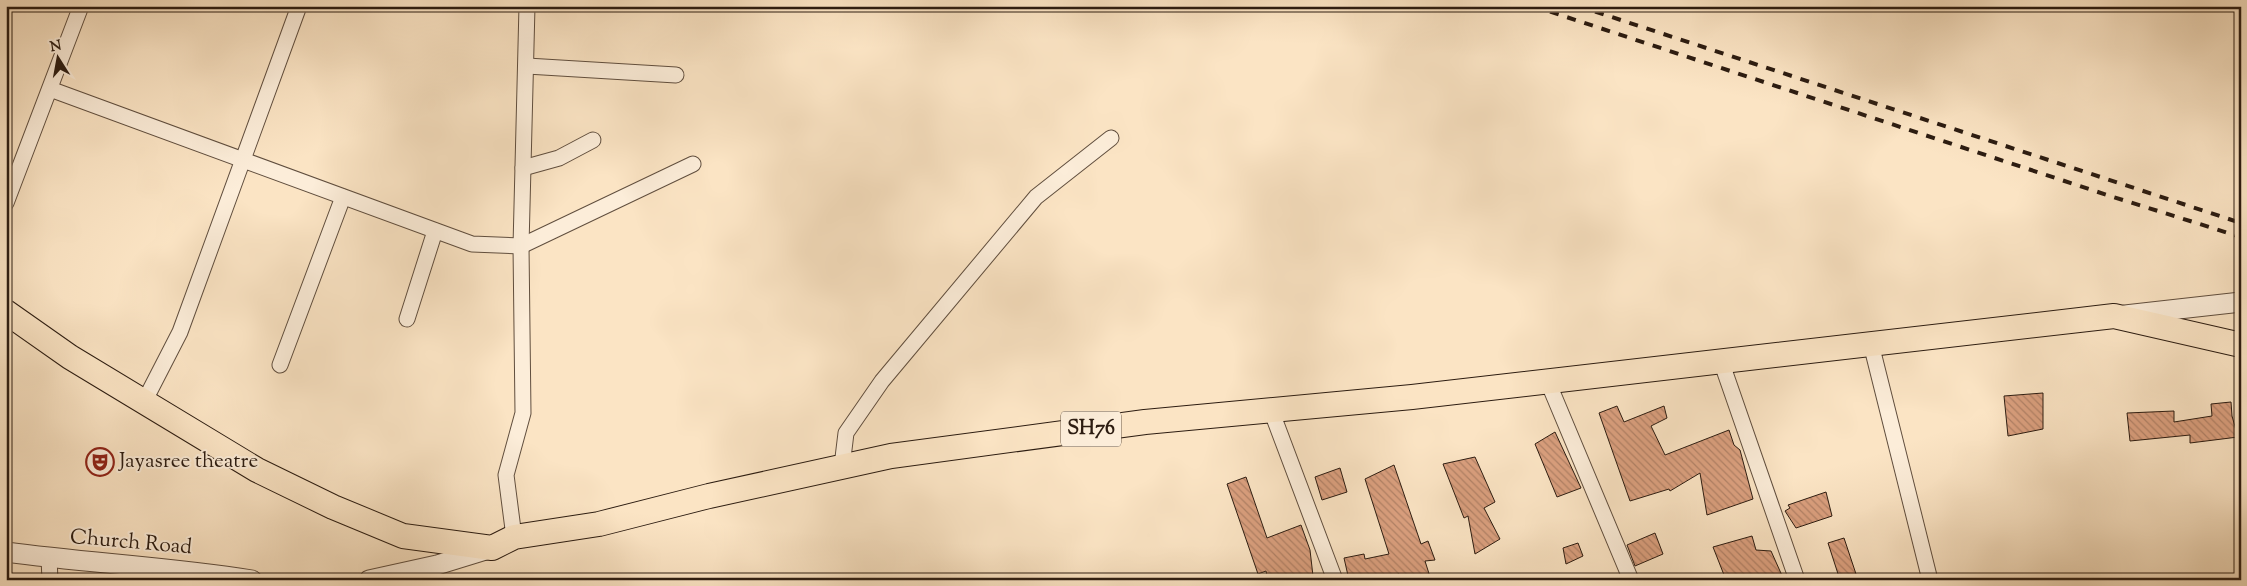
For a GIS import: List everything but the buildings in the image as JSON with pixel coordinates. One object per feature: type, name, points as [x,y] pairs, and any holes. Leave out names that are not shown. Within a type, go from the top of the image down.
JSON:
[{"type":"main road","points":[[6,312],[70,357],[257,470],[334,507],[403,536],[492,548]]},
{"type":"main road","name":"SH76","points":[[492,548],[514,537],[599,524],[709,496],[891,456],[1135,423],[1412,397],[2114,316],[2241,345]]},
{"type":"street","points":[[6,203],[81,6]]},
{"type":"street","points":[[144,402],[180,332],[299,6]]},
{"type":"street","points":[[514,537],[506,475],[523,413],[521,246],[527,6]]},
{"type":"street","points":[[527,66],[676,75]]},
{"type":"street","points":[[50,89],[472,244],[521,246],[694,164]]},
{"type":"street","points":[[842,466],[846,433],[882,381],[1036,197],[1111,138]]},
{"type":"street","points":[[523,168],[559,158],[593,140]]},
{"type":"street","points":[[280,365],[344,197]]},
{"type":"street","points":[[406,319],[435,231]]},
{"type":"street","points":[[2114,316],[2241,302]]},
{"type":"street","points":[[1871,344],[1930,580]]},
{"type":"street","points":[[1721,362],[1797,580]]},
{"type":"street","points":[[1548,382],[1631,580]]},
{"type":"street","points":[[1271,410],[1335,580]]},
{"type":"street","points":[[369,580],[437,564],[492,548]]},
{"type":"street","name":"Church Road","points":[[6,552],[49,558],[200,572],[252,580]]},
{"type":"street","points":[[49,558],[50,580]]},
{"type":"railway","points":[[1533,6],[2107,195],[2241,237]]},
{"type":"railway","points":[[1578,6],[2241,223]]},
{"type":"place","name":"Jayasree theatre","points":[[100,462]]}]
